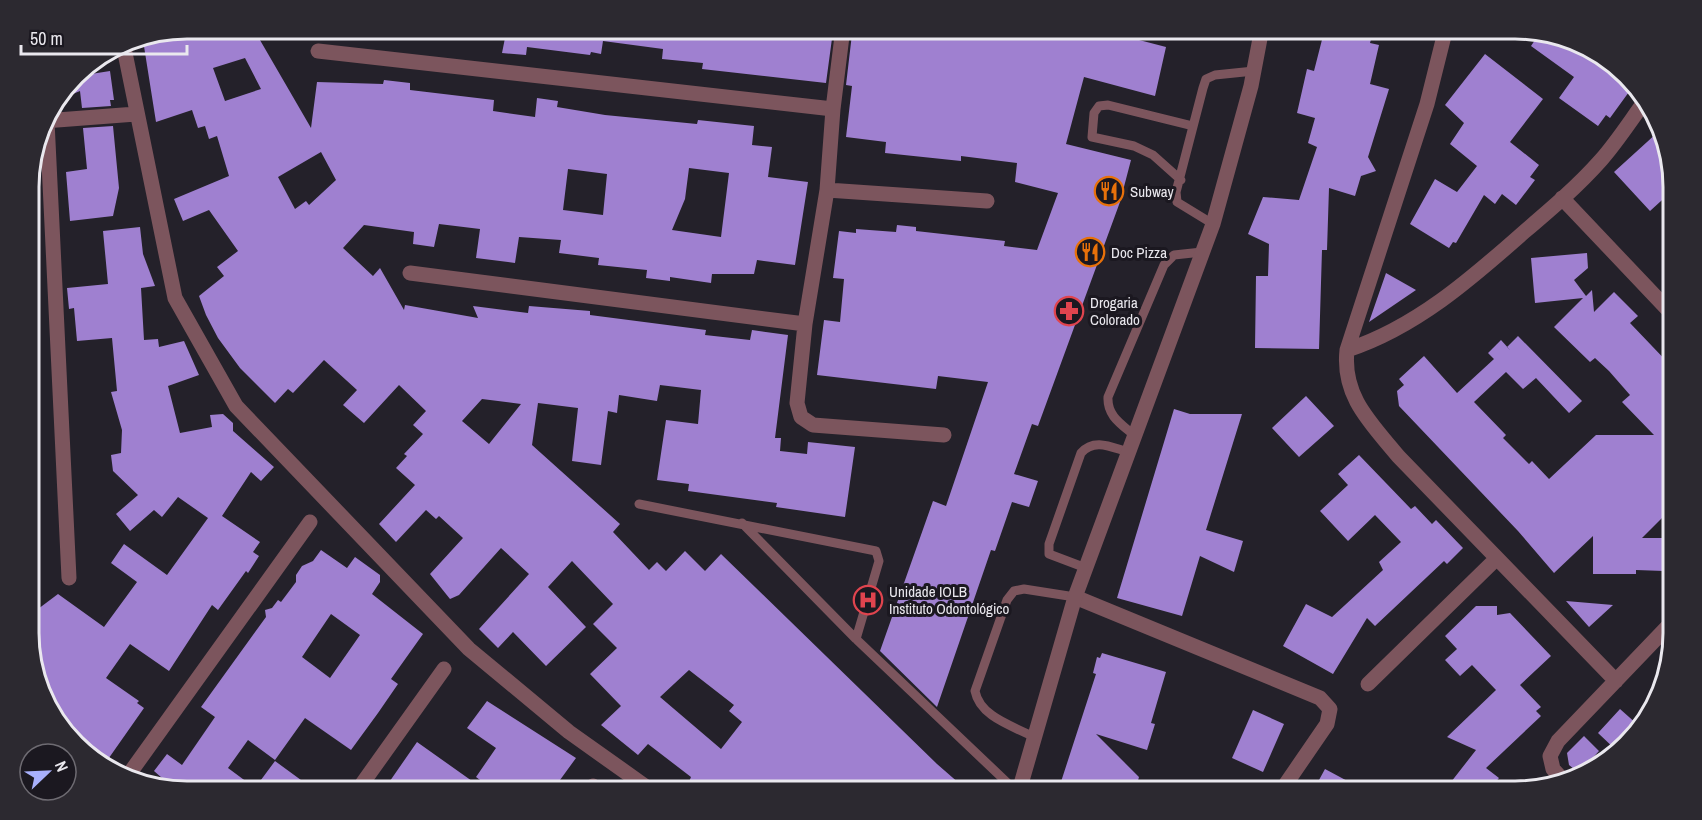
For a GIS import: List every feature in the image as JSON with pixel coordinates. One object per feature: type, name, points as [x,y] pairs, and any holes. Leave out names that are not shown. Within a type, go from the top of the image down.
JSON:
[{"type":"street","points":[[842,39],[827,190],[805,324],[797,403],[801,417],[813,425],[944,435]]},
{"type":"street","points":[[1020,781],[1075,597],[1212,224],[1254,70],[1260,39]]},
{"type":"street","points":[[1443,39],[1430,96],[1347,350],[1345,369],[1347,384],[1369,421],[1398,456],[1616,681]]},
{"type":"street","points":[[318,51],[833,110]]},
{"type":"street","points":[[125,53],[175,298],[236,406],[469,649],[569,732],[638,781]]},
{"type":"street","points":[[1347,350],[1374,341],[1413,320],[1468,281],[1562,198],[1603,158],[1640,108]]},
{"type":"street","points":[[55,120],[136,114]]},
{"type":"street","points":[[47,140],[69,578]]},
{"type":"street","points":[[827,190],[987,201]]},
{"type":"street","points":[[1562,198],[1663,304]]},
{"type":"street","points":[[410,273],[805,324]]},
{"type":"street","points":[[132,770],[310,522]]},
{"type":"street","points":[[1368,684],[1496,559]]},
{"type":"street","points":[[1075,597],[1320,698],[1330,709],[1327,724],[1288,781]]},
{"type":"street","points":[[1558,774],[1553,769],[1550,756],[1558,741],[1663,632]]},
{"type":"street","points":[[364,781],[444,669]]},
{"type":"lane","points":[[1212,224],[1177,202],[1176,192],[1181,180],[1193,126],[1206,79],[1215,75],[1254,70]]},
{"type":"lane","points":[[1181,180],[1153,154],[1134,146],[1092,137],[1094,113],[1099,106],[1108,105],[1193,126]]},
{"type":"lane","points":[[1134,435],[1112,415],[1107,407],[1108,397],[1164,266],[1174,255],[1202,252]]},
{"type":"lane","points":[[1086,568],[1049,554],[1049,544],[1081,453],[1087,446],[1097,443],[1128,452]]},
{"type":"lane","points":[[639,504],[876,551],[879,561],[856,639]]},
{"type":"lane","points":[[742,523],[856,639],[1006,781]]},
{"type":"lane","points":[[1034,736],[984,710],[977,701],[975,691],[1007,600],[1014,591],[1024,589],[1075,597]]},
{"type":"building","points":[[259,39],[311,128],[317,82],[383,84],[384,80],[410,83],[410,90],[494,100],[493,111],[535,117],[537,98],[558,101],[557,107],[605,115],[697,124],[698,120],[754,126],[752,145],[772,147],[768,177],[808,182],[795,265],[757,260],[754,274],[712,274],[711,283],[670,277],[670,281],[646,278],[647,270],[598,265],[599,258],[559,253],[561,240],[519,237],[515,263],[476,258],[480,229],[439,224],[434,247],[413,244],[414,232],[364,225],[343,248],[373,276],[380,268],[404,310],[405,305],[478,318],[473,306],[528,313],[529,306],[590,311],[590,315],[706,330],[705,335],[750,340],[752,330],[788,335],[775,438],[781,438],[780,451],[807,454],[808,442],[855,447],[845,517],[776,507],[777,503],[688,491],[689,484],[657,480],[666,420],[698,424],[701,390],[660,385],[657,401],[619,395],[617,413],[608,411],[601,465],[572,461],[578,408],[538,403],[532,445],[620,524],[613,532],[649,570],[657,562],[666,571],[685,551],[705,571],[721,554],[957,781],[689,781],[691,777],[648,744],[638,755],[601,725],[621,706],[590,674],[617,648],[593,624],[613,604],[572,561],[548,587],[586,627],[546,666],[513,632],[498,648],[479,629],[529,574],[501,548],[459,595],[450,599],[430,574],[463,538],[439,516],[436,519],[426,510],[396,542],[379,524],[415,485],[396,468],[407,456],[404,454],[423,434],[413,425],[426,411],[399,385],[364,423],[343,405],[357,390],[324,360],[293,393],[288,389],[275,403],[240,368],[218,338],[199,296],[224,276],[217,267],[238,251],[209,210],[183,221],[174,199],[229,176],[217,136],[209,139],[205,126],[198,128],[192,110],[156,122],[144,46],[168,40]],"holes":[[[245,58],[261,89],[225,101],[213,68]],[[321,152],[336,180],[309,205],[306,201],[295,209],[278,177]],[[689,168],[729,173],[721,237],[672,230],[685,199]],[[568,169],[607,174],[603,215],[563,210]],[[482,399],[521,404],[489,444],[462,421]],[[689,670],[734,705],[729,711],[742,722],[721,749],[660,697]]]},
{"type":"building","points":[[505,39],[832,39],[826,83],[702,69],[703,63],[662,59],[663,49],[603,41],[601,54],[591,52],[590,55],[527,47],[526,55],[502,53]]},
{"type":"building","points":[[851,39],[1135,39],[1166,47],[1155,96],[1084,77],[1066,144],[1131,160],[1120,202],[1038,426],[1032,424],[1014,474],[1038,481],[1029,507],[1012,502],[995,551],[991,550],[937,707],[880,651],[933,501],[946,506],[988,382],[938,376],[936,389],[817,375],[824,320],[840,322],[844,279],[833,278],[839,231],[856,233],[856,229],[896,232],[897,225],[916,227],[916,231],[1005,241],[1004,246],[1037,250],[1058,193],[1015,182],[1017,163],[961,156],[961,161],[885,153],[886,142],[846,137],[852,86],[846,85]]},
{"type":"building","points":[[1322,39],[1371,39],[1370,43],[1379,45],[1370,84],[1389,89],[1368,157],[1376,171],[1361,176],[1355,196],[1329,188],[1327,250],[1322,250],[1319,349],[1255,348],[1256,276],[1268,276],[1269,244],[1248,234],[1263,197],[1299,200],[1317,147],[1308,143],[1315,118],[1297,113],[1307,69],[1314,71]]},
{"type":"building","points":[[1535,41],[1571,50],[1605,70],[1628,93],[1610,118],[1606,115],[1598,126],[1559,98],[1574,77],[1531,46]]},
{"type":"building","points":[[1485,54],[1543,99],[1510,142],[1539,165],[1530,177],[1535,180],[1516,205],[1502,194],[1495,204],[1484,195],[1456,243],[1453,242],[1449,248],[1410,224],[1435,179],[1457,192],[1477,166],[1450,144],[1464,123],[1445,105]]},
{"type":"building","points":[[110,71],[114,100],[110,100],[111,106],[82,108],[80,91],[72,94],[93,74]]},
{"type":"building","points":[[113,126],[119,188],[113,216],[70,221],[66,172],[87,169],[83,128]]},
{"type":"building","points":[[1654,136],[1662,168],[1663,199],[1650,211],[1614,172]]},
{"type":"building","points":[[140,227],[143,254],[155,286],[141,288],[144,340],[158,339],[159,347],[184,341],[199,375],[168,386],[180,433],[212,427],[210,415],[223,414],[233,423],[233,431],[274,467],[261,481],[251,472],[222,516],[260,542],[253,552],[259,556],[248,573],[246,571],[218,610],[212,605],[169,671],[130,644],[106,678],[139,701],[137,703],[144,708],[109,758],[82,738],[59,707],[50,689],[40,652],[39,608],[58,594],[104,627],[137,582],[111,563],[124,544],[167,575],[208,518],[178,497],[162,517],[154,510],[130,531],[116,514],[138,495],[113,471],[111,455],[121,453],[122,430],[111,392],[117,391],[112,338],[77,341],[74,308],[69,309],[67,288],[108,284],[103,231]]},
{"type":"building","points":[[1587,253],[1588,268],[1574,280],[1586,296],[1592,290],[1594,312],[1614,292],[1638,316],[1630,323],[1663,358],[1663,517],[1642,538],[1663,538],[1663,571],[1636,570],[1636,574],[1593,574],[1593,536],[1554,573],[1518,531],[1399,406],[1397,391],[1404,385],[1399,379],[1424,356],[1457,393],[1494,359],[1488,353],[1501,340],[1507,347],[1518,336],[1582,401],[1569,413],[1536,378],[1523,389],[1506,372],[1474,402],[1506,435],[1503,438],[1529,464],[1532,461],[1549,479],[1596,435],[1654,435],[1622,402],[1630,395],[1609,371],[1595,358],[1590,362],[1554,327],[1583,298],[1535,303],[1531,258]]},
{"type":"building","points":[[1386,273],[1416,290],[1369,322]]},
{"type":"building","points":[[1306,396],[1334,426],[1299,457],[1272,428]]},
{"type":"building","points":[[1174,409],[1190,414],[1242,414],[1206,530],[1243,541],[1234,572],[1200,556],[1182,616],[1117,598]]},
{"type":"building","points":[[1359,455],[1411,509],[1415,506],[1432,524],[1436,520],[1463,548],[1447,564],[1444,561],[1375,626],[1367,618],[1333,674],[1283,646],[1306,604],[1332,617],[1383,570],[1379,562],[1401,542],[1375,515],[1348,541],[1320,511],[1348,485],[1338,474]]},
{"type":"building","points":[[321,550],[347,568],[355,557],[380,575],[380,582],[372,594],[423,634],[391,679],[398,684],[351,750],[305,718],[275,760],[248,740],[228,768],[246,781],[178,781],[162,779],[154,771],[167,754],[182,765],[215,717],[201,707],[266,617],[265,610],[272,608],[278,600],[281,602],[296,582],[296,575],[302,566],[313,561]],"holes":[[[331,614],[360,635],[330,678],[302,657]]]},
{"type":"building","points":[[1566,601],[1613,605],[1589,627]]},
{"type":"building","points":[[1476,606],[1497,606],[1497,615],[1510,613],[1551,656],[1520,685],[1541,707],[1536,711],[1541,716],[1486,768],[1499,778],[1496,781],[1452,781],[1476,750],[1447,737],[1496,690],[1472,665],[1460,676],[1445,660],[1457,649],[1445,636]]},
{"type":"building","points":[[1102,653],[1166,672],[1151,723],[1155,724],[1147,750],[1096,734],[1139,777],[1138,781],[1061,781],[1096,674],[1093,673],[1097,657],[1100,658]]},
{"type":"building","points":[[487,701],[576,758],[559,781],[481,781],[476,777],[496,748],[467,728]]},
{"type":"building","points":[[1620,709],[1633,721],[1611,745],[1598,733]]},
{"type":"building","points":[[1253,710],[1284,724],[1263,772],[1232,758]]},
{"type":"building","points":[[1584,736],[1599,751],[1589,761],[1573,769],[1569,765],[1567,753]]},
{"type":"building","points":[[417,742],[472,781],[390,781]]},
{"type":"building","points":[[275,761],[302,781],[260,781]]},
{"type":"building","points":[[1325,769],[1347,781],[1318,781]]},
{"type":"place","name":"Subway","points":[[1109,191]]},
{"type":"place","name":"Doc Pizza","points":[[1090,252]]},
{"type":"place","name":"Drogaria Colorado","points":[[1069,311]]},
{"type":"place","name":"Unidade IOLB Instituto Odontológico","points":[[868,600]]}]
